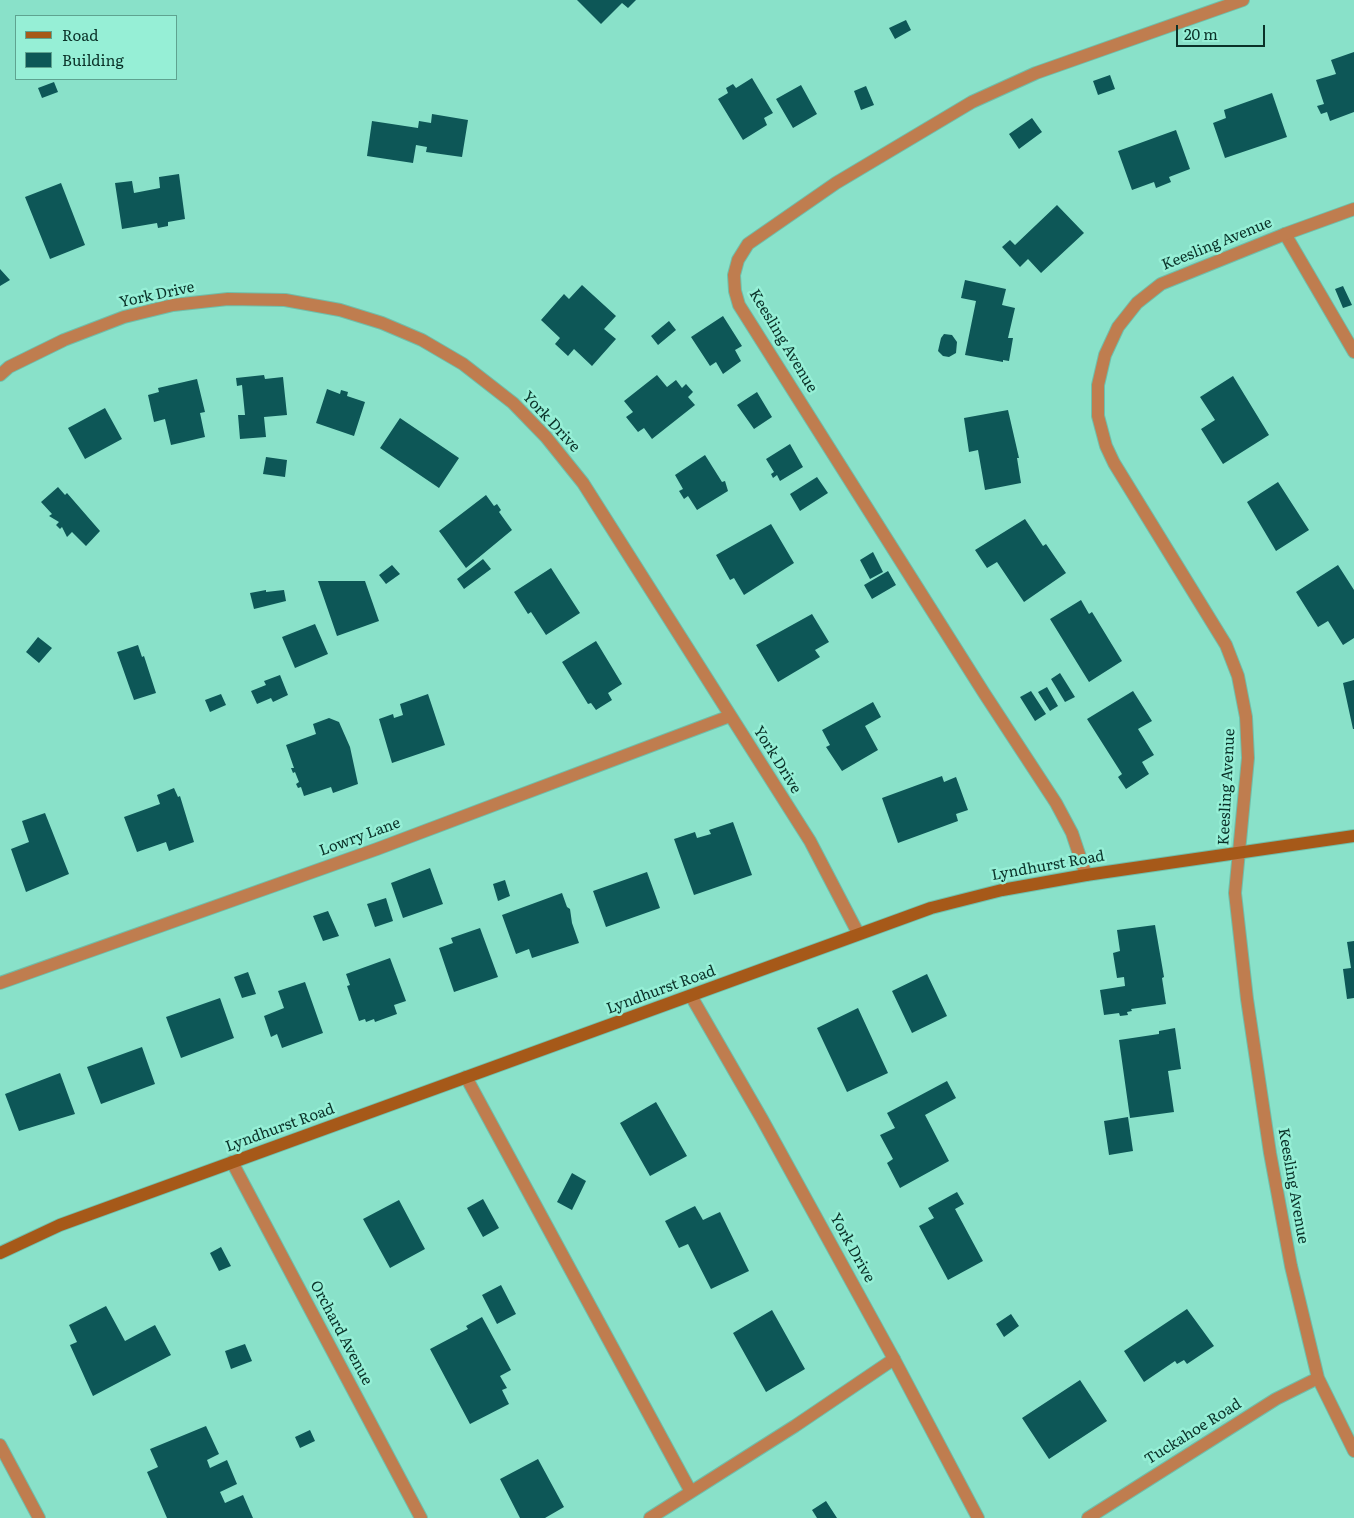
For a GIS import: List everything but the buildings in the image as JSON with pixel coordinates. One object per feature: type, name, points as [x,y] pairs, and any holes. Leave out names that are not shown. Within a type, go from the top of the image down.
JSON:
[{"type":"main road","name":"Lyndhurst Road","points":[[0,1253],[60,1225],[931,908],[993,892],[1086,875],[1354,836]]},
{"type":"street","name":"Keesling Avenue","points":[[1086,875],[1072,834],[1056,803],[978,684],[740,305],[735,291],[734,275],[738,260],[748,244],[836,182],[972,102],[1036,73],[1244,0]]},
{"type":"street","name":"Keesling Avenue","points":[[1354,210],[1284,234],[1161,284],[1137,303],[1118,327],[1105,355],[1098,385],[1098,416],[1106,446],[1114,463],[1226,645],[1238,676],[1246,717],[1248,758],[1240,852],[1234,894],[1247,999],[1270,1153],[1290,1266],[1318,1378],[1354,1451]]},
{"type":"street","points":[[1284,234],[1354,352]]},
{"type":"street","name":"York Drive","points":[[0,375],[9,368],[64,340],[124,317],[173,305],[228,299],[284,300],[340,310],[382,323],[422,340],[477,375],[513,403],[546,437],[583,482],[810,841],[858,933]]},
{"type":"street","name":"Lowry Lane","points":[[0,983],[377,849],[730,716]]},
{"type":"street","name":"York Drive","points":[[691,996],[762,1119],[894,1359],[978,1518]]},
{"type":"street","points":[[466,1077],[691,1492]]},
{"type":"street","name":"Orchard Avenue","points":[[232,1162],[421,1518]]},
{"type":"street","points":[[650,1518],[795,1426],[894,1359]]},
{"type":"street","name":"Tuckahoe Road","points":[[1088,1518],[1276,1399],[1318,1378]]},
{"type":"street","points":[[0,1445],[39,1518]]}]
